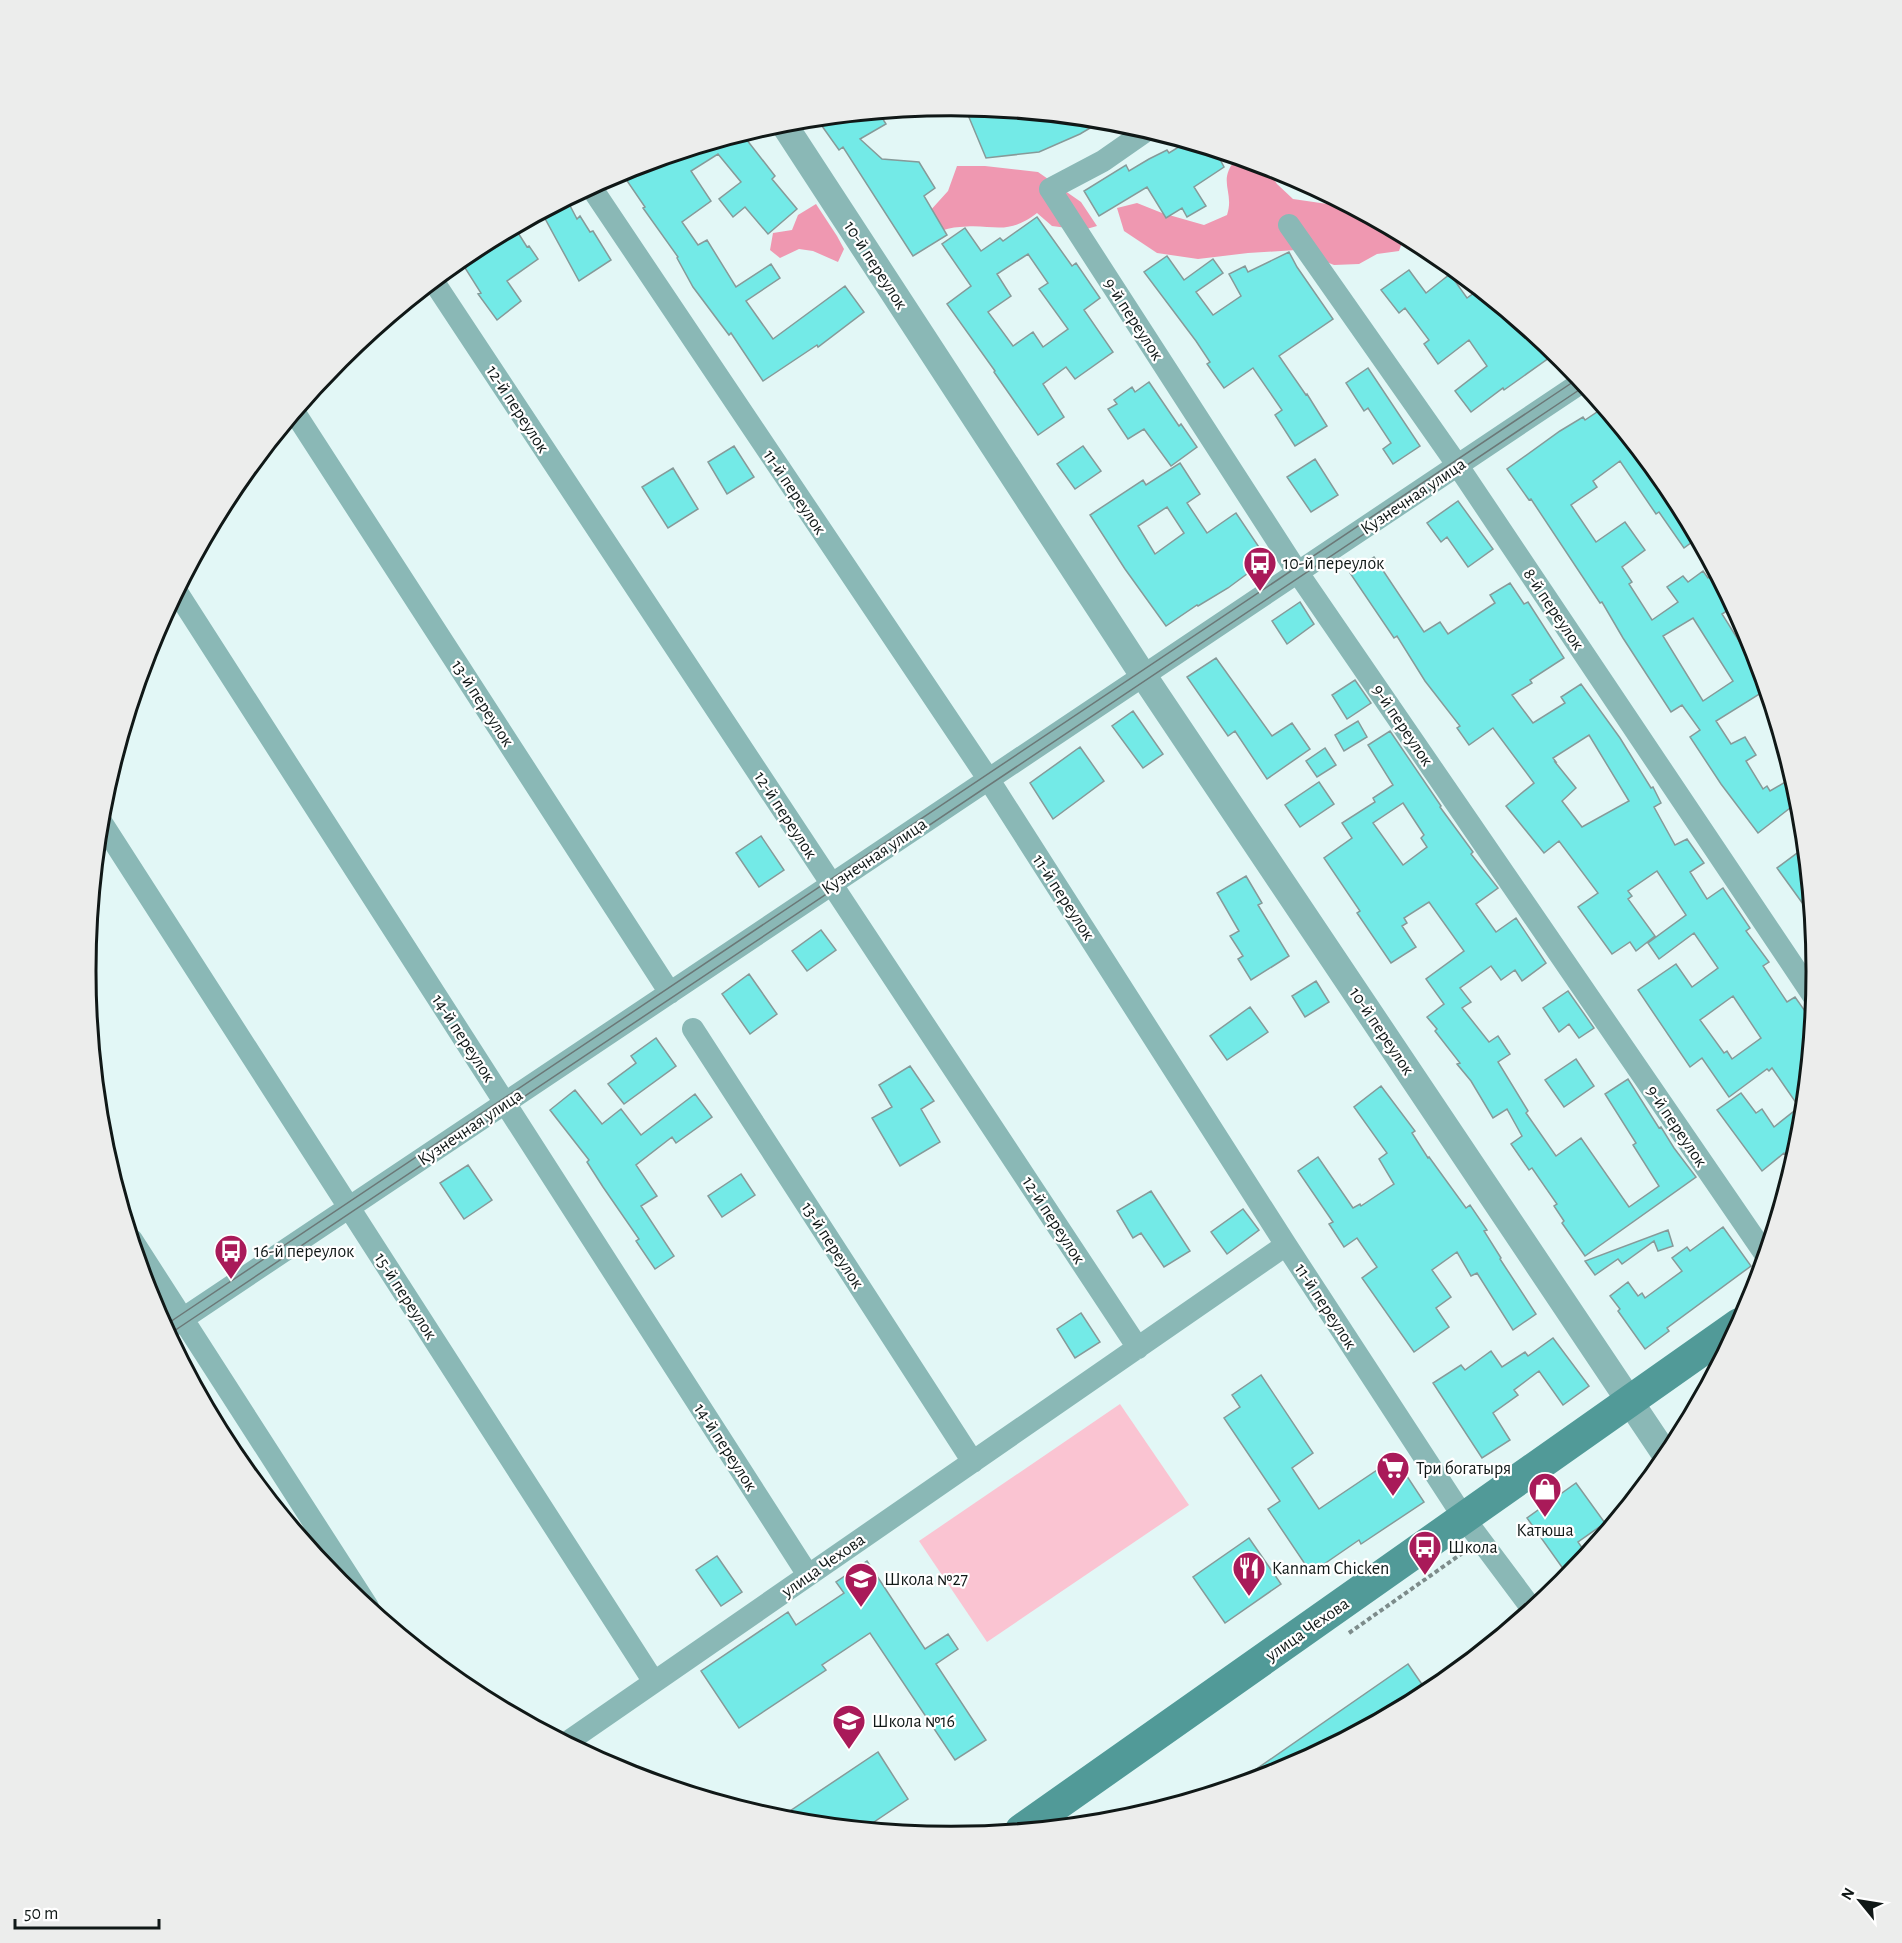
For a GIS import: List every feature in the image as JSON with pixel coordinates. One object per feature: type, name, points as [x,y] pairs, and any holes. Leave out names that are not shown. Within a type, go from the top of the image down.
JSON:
[{"type":"main road","name":"улица Чехова","points":[[1032,1822],[1725,1333]]},
{"type":"street","name":"10-й переулок","points":[[789,132],[1144,676],[1661,1448]]},
{"type":"street","name":"9-й переулок","points":[[1137,137],[1103,161],[1050,189],[1298,573],[1760,1247]]},
{"type":"street","name":"11-й переулок","points":[[596,195],[989,780],[1286,1245],[1464,1518],[1527,1603]]},
{"type":"street","name":"8-й переулок","points":[[1289,225],[1458,466],[1806,984]]},
{"type":"street","name":"12-й переулок","points":[[438,288],[1138,1348]]},
{"type":"street","name":"Кузнечная улица","points":[[174,1325],[1575,387]]},
{"type":"street","name":"13-й переулок","points":[[300,418],[670,993]]},
{"type":"street","name":"14-й переулок","points":[[182,598],[808,1575]]},
{"type":"street","name":"15-й переулок","points":[[108,832],[654,1682]]},
{"type":"street","name":"13-й переулок","points":[[693,1029],[973,1462]]},
{"type":"street","name":"улица Чехова","points":[[573,1738],[1286,1245]]},
{"type":"street","points":[[161,1298],[174,1325],[348,1578]]},
{"type":"shaded area","points":[[1232,164],[1275,181],[1293,199],[1329,205],[1401,245],[1399,251],[1377,254],[1359,264],[1334,265],[1296,250],[1198,259],[1157,253],[1124,231],[1117,208],[1137,203],[1204,225],[1227,215],[1229,199],[1227,180]]},
{"type":"shaded area","points":[[957,166],[985,166],[1038,172],[1081,202],[1097,226],[1083,230],[1052,226],[1037,213],[1017,225],[1008,227],[957,227],[936,232],[929,212],[948,191]]},
{"type":"shaded area","points":[[816,204],[844,249],[838,262],[813,251],[799,249],[780,258],[770,250],[773,233],[792,230],[798,215]]},
{"type":"shaded area","points":[[1120,1404],[1189,1505],[987,1642],[919,1541]]},
{"type":"building","points":[[969,117],[1007,118],[1090,128],[1039,152],[986,158]]},
{"type":"building","points":[[883,119],[886,124],[860,139],[882,159],[919,162],[935,188],[924,196],[947,235],[913,256],[843,147],[839,150],[822,127]]},
{"type":"building","points":[[748,142],[775,176],[772,179],[797,209],[768,234],[745,207],[733,217],[719,199],[741,182],[718,154],[691,171],[711,201],[682,222],[698,245],[707,240],[736,287],[771,264],[780,278],[746,301],[773,339],[845,286],[864,312],[818,347],[817,345],[763,381],[731,333],[729,335],[693,287],[678,257],[643,208],[645,207],[627,181],[676,162]]},
{"type":"building","points":[[1178,148],[1220,160],[1224,167],[1194,187],[1206,206],[1187,217],[1182,208],[1166,218],[1147,187],[1099,216],[1084,191],[1126,165],[1129,171],[1167,150],[1169,153]]},
{"type":"building","points":[[570,206],[577,219],[580,216],[590,232],[593,231],[611,260],[579,281],[546,220]]},
{"type":"building","points":[[1037,217],[1072,266],[1076,263],[1100,298],[1084,310],[1113,352],[1075,379],[1066,367],[1043,384],[1064,417],[1038,435],[947,304],[971,286],[942,244],[965,228],[981,251],[1000,238],[1003,241]],"holes":[[[1028,254],[1048,283],[1039,289],[1068,329],[1043,347],[1033,332],[1013,346],[988,312],[1011,296],[997,274]]]},
{"type":"building","points":[[519,234],[538,259],[507,281],[521,301],[497,320],[478,294],[481,293],[465,269]]},
{"type":"building","points":[[1289,252],[1333,319],[1279,356],[1327,426],[1295,446],[1275,415],[1282,410],[1253,368],[1224,388],[1207,364],[1210,362],[1196,341],[1144,272],[1167,256],[1184,280],[1213,259],[1223,273],[1196,292],[1213,315],[1241,296],[1229,274],[1245,266],[1248,272]]},
{"type":"building","points":[[1409,270],[1426,293],[1447,276],[1456,282],[1467,298],[1472,294],[1547,359],[1471,412],[1455,391],[1487,366],[1469,340],[1438,364],[1424,344],[1429,340],[1405,308],[1399,313],[1381,290]]},
{"type":"building","points":[[1368,368],[1420,446],[1393,464],[1383,449],[1391,443],[1368,408],[1364,411],[1346,383]]},
{"type":"building","points":[[1149,382],[1179,426],[1181,424],[1197,447],[1171,466],[1144,429],[1128,439],[1108,409],[1117,404],[1114,400],[1132,387],[1135,392]]},
{"type":"building","points":[[1597,412],[1662,496],[1690,543],[1684,548],[1659,512],[1656,514],[1620,461],[1593,481],[1597,487],[1571,505],[1596,542],[1625,522],[1645,550],[1622,567],[1632,582],[1629,584],[1652,620],[1678,602],[1667,587],[1683,576],[1688,582],[1703,571],[1718,593],[1726,611],[1722,614],[1741,645],[1760,694],[1716,721],[1731,744],[1745,737],[1756,755],[1746,761],[1763,789],[1767,786],[1770,791],[1785,782],[1790,808],[1758,833],[1721,784],[1690,737],[1700,730],[1682,705],[1671,712],[1602,602],[1600,603],[1531,499],[1529,500],[1507,469],[1583,417],[1585,420]],"holes":[[[1693,618],[1733,681],[1703,701],[1663,636]]]},
{"type":"building","points":[[734,446],[754,477],[727,494],[708,462]]},
{"type":"building","points":[[1083,446],[1101,471],[1075,489],[1057,464]]},
{"type":"building","points":[[1315,459],[1338,495],[1311,512],[1287,477]]},
{"type":"building","points":[[1180,463],[1200,494],[1187,503],[1207,533],[1236,513],[1267,559],[1228,588],[1166,626],[1090,515],[1143,480],[1146,485]],"holes":[[[1167,507],[1184,533],[1155,554],[1138,526]]]},
{"type":"building","points":[[673,468],[698,509],[668,528],[642,487]]},
{"type":"building","points":[[1458,501],[1493,549],[1468,567],[1447,537],[1441,542],[1427,523]]},
{"type":"building","points":[[1374,557],[1424,632],[1440,622],[1448,634],[1495,603],[1490,595],[1510,583],[1524,604],[1528,602],[1564,658],[1530,680],[1532,683],[1512,695],[1533,723],[1565,703],[1561,697],[1581,684],[1620,738],[1651,788],[1653,787],[1661,803],[1654,807],[1675,845],[1687,839],[1704,863],[1690,872],[1707,899],[1723,888],[1750,928],[1746,931],[1769,962],[1763,966],[1787,1002],[1795,997],[1805,1011],[1796,1102],[1772,1068],[1769,1071],[1767,1069],[1729,1097],[1702,1058],[1690,1067],[1638,990],[1676,964],[1692,987],[1718,968],[1694,933],[1659,959],[1648,943],[1686,915],[1657,871],[1628,891],[1632,896],[1628,899],[1655,936],[1636,951],[1630,942],[1612,954],[1578,907],[1598,893],[1559,841],[1544,853],[1506,806],[1534,783],[1493,728],[1469,745],[1457,728],[1460,726],[1425,681],[1397,636],[1394,638],[1350,573]],"holes":[[[1589,735],[1629,801],[1582,827],[1562,801],[1576,788],[1553,758]],[[1733,996],[1761,1038],[1732,1059],[1727,1051],[1724,1053],[1700,1020]]]},
{"type":"building","points":[[1300,602],[1314,624],[1287,644],[1272,621]]},
{"type":"building","points":[[1216,658],[1272,736],[1292,723],[1310,749],[1267,779],[1235,731],[1228,736],[1187,677]]},
{"type":"building","points":[[1355,680],[1371,703],[1347,719],[1332,695]]},
{"type":"building","points":[[1133,711],[1163,754],[1143,768],[1112,726]]},
{"type":"building","points":[[1358,721],[1367,737],[1344,751],[1335,735]]},
{"type":"building","points":[[1390,731],[1473,852],[1471,854],[1498,888],[1476,904],[1496,932],[1516,918],[1546,963],[1522,981],[1515,970],[1501,980],[1491,966],[1460,988],[1471,1002],[1462,1008],[1489,1042],[1498,1036],[1510,1054],[1498,1062],[1528,1111],[1526,1113],[1556,1156],[1581,1138],[1629,1207],[1659,1186],[1633,1145],[1636,1143],[1605,1094],[1628,1079],[1659,1128],[1661,1127],[1696,1177],[1585,1256],[1562,1223],[1564,1221],[1554,1206],[1557,1204],[1532,1168],[1529,1170],[1511,1144],[1522,1136],[1507,1109],[1493,1118],[1471,1081],[1457,1064],[1460,1063],[1427,1017],[1444,1004],[1426,979],[1464,951],[1429,902],[1404,918],[1407,923],[1402,926],[1416,947],[1391,963],[1357,913],[1360,911],[1324,858],[1352,838],[1342,823],[1375,802],[1373,798],[1393,785],[1368,745]],"holes":[[[1403,803],[1424,835],[1421,838],[1427,847],[1403,865],[1373,823]]]},
{"type":"building","points":[[1080,747],[1104,781],[1053,819],[1030,783]]},
{"type":"building","points":[[1325,748],[1336,765],[1317,777],[1306,761]]},
{"type":"building","points":[[1319,782],[1334,804],[1300,827],[1285,805]]},
{"type":"building","points":[[761,836],[784,870],[759,887],[736,853]]},
{"type":"building","points":[[1798,853],[1803,904],[1777,868]]},
{"type":"building","points":[[1246,876],[1262,903],[1258,905],[1289,956],[1251,980],[1238,959],[1243,956],[1230,936],[1239,931],[1217,893]]},
{"type":"building","points":[[821,930],[836,950],[807,971],[792,951]]},
{"type":"building","points":[[749,974],[777,1014],[750,1034],[722,994]]},
{"type":"building","points":[[1316,981],[1329,1002],[1305,1017],[1292,996]]},
{"type":"building","points":[[1568,991],[1594,1028],[1579,1038],[1569,1024],[1559,1032],[1543,1008]]},
{"type":"building","points":[[1250,1007],[1268,1032],[1227,1060],[1210,1036]]},
{"type":"building","points":[[656,1038],[676,1066],[624,1104],[608,1084],[636,1063],[631,1056]]},
{"type":"building","points":[[1576,1059],[1594,1086],[1564,1107],[1545,1080]]},
{"type":"building","points":[[910,1066],[934,1101],[921,1109],[940,1142],[900,1166],[872,1118],[892,1107],[879,1085]]},
{"type":"building","points":[[1381,1086],[1415,1131],[1412,1133],[1428,1158],[1466,1208],[1470,1205],[1487,1230],[1484,1231],[1500,1259],[1536,1314],[1513,1330],[1477,1273],[1471,1276],[1457,1252],[1432,1270],[1451,1297],[1436,1308],[1449,1327],[1414,1352],[1362,1278],[1377,1267],[1357,1238],[1344,1247],[1329,1224],[1333,1222],[1298,1171],[1318,1157],[1353,1208],[1360,1204],[1361,1206],[1394,1184],[1379,1159],[1387,1153],[1354,1107]]},
{"type":"building","points":[[575,1090],[602,1124],[621,1109],[641,1135],[695,1094],[712,1117],[676,1143],[672,1137],[636,1165],[657,1196],[641,1206],[674,1256],[655,1269],[636,1241],[639,1239],[587,1162],[589,1160],[550,1110]]},
{"type":"building","points":[[1741,1093],[1756,1113],[1762,1109],[1774,1127],[1794,1111],[1786,1155],[1784,1153],[1762,1171],[1717,1110]]},
{"type":"building","points":[[468,1165],[492,1200],[464,1219],[440,1183]]},
{"type":"building","points":[[741,1174],[755,1195],[722,1217],[708,1196]]},
{"type":"building","points":[[1151,1191],[1190,1251],[1164,1267],[1141,1233],[1133,1238],[1117,1211]]},
{"type":"building","points":[[1243,1209],[1259,1230],[1227,1254],[1211,1232]]},
{"type":"building","points":[[1723,1227],[1751,1266],[1667,1328],[1669,1331],[1645,1349],[1610,1296],[1628,1282],[1638,1296],[1642,1293],[1645,1298],[1682,1271],[1672,1258],[1687,1247],[1690,1251]]},
{"type":"building","points":[[1668,1230],[1673,1246],[1658,1251],[1654,1241],[1622,1264],[1618,1259],[1595,1275],[1585,1261]]},
{"type":"building","points":[[1081,1313],[1100,1342],[1075,1358],[1057,1329]]},
{"type":"building","points":[[1553,1338],[1589,1386],[1563,1405],[1539,1371],[1514,1390],[1518,1395],[1493,1413],[1510,1440],[1482,1458],[1433,1383],[1461,1365],[1465,1370],[1491,1351],[1502,1367],[1525,1352],[1528,1356]]},
{"type":"building","points":[[1261,1375],[1313,1453],[1292,1468],[1319,1509],[1395,1458],[1424,1502],[1361,1544],[1359,1540],[1311,1573],[1268,1509],[1280,1501],[1224,1418],[1240,1407],[1232,1395]]},
{"type":"building","points":[[1576,1483],[1604,1522],[1578,1542],[1582,1548],[1563,1569],[1527,1518]]},
{"type":"building","points":[[1249,1538],[1281,1584],[1225,1623],[1193,1577]]},
{"type":"building","points":[[717,1556],[742,1592],[721,1606],[696,1570]]},
{"type":"building","points":[[867,1561],[925,1649],[948,1634],[958,1649],[936,1664],[986,1740],[955,1760],[870,1633],[822,1665],[826,1670],[739,1728],[701,1671],[788,1612],[796,1625],[844,1593],[836,1582]]},
{"type":"building","points":[[1408,1664],[1422,1684],[1378,1712],[1329,1738],[1255,1770]]},
{"type":"building","points":[[878,1752],[908,1799],[873,1823],[790,1811]]},
{"type":"tram line","points":[[171,1321],[1571,383]]},
{"type":"tram line","points":[[175,1330],[1578,391]]},
{"type":"place","name":"10-й переулок","points":[[1260,592]]},
{"type":"place","name":"16-й переулок","points":[[231,1280]]},
{"type":"place","name":"Три богатыря","points":[[1393,1497]]},
{"type":"place","name":"Катюша","points":[[1545,1518]]},
{"type":"place","name":"Школа","points":[[1425,1576]]},
{"type":"place","name":"Kannam Chicken","points":[[1249,1597]]},
{"type":"place","name":"Школа №27","points":[[861,1608]]},
{"type":"place","name":"Школа №16","points":[[849,1750]]}]
